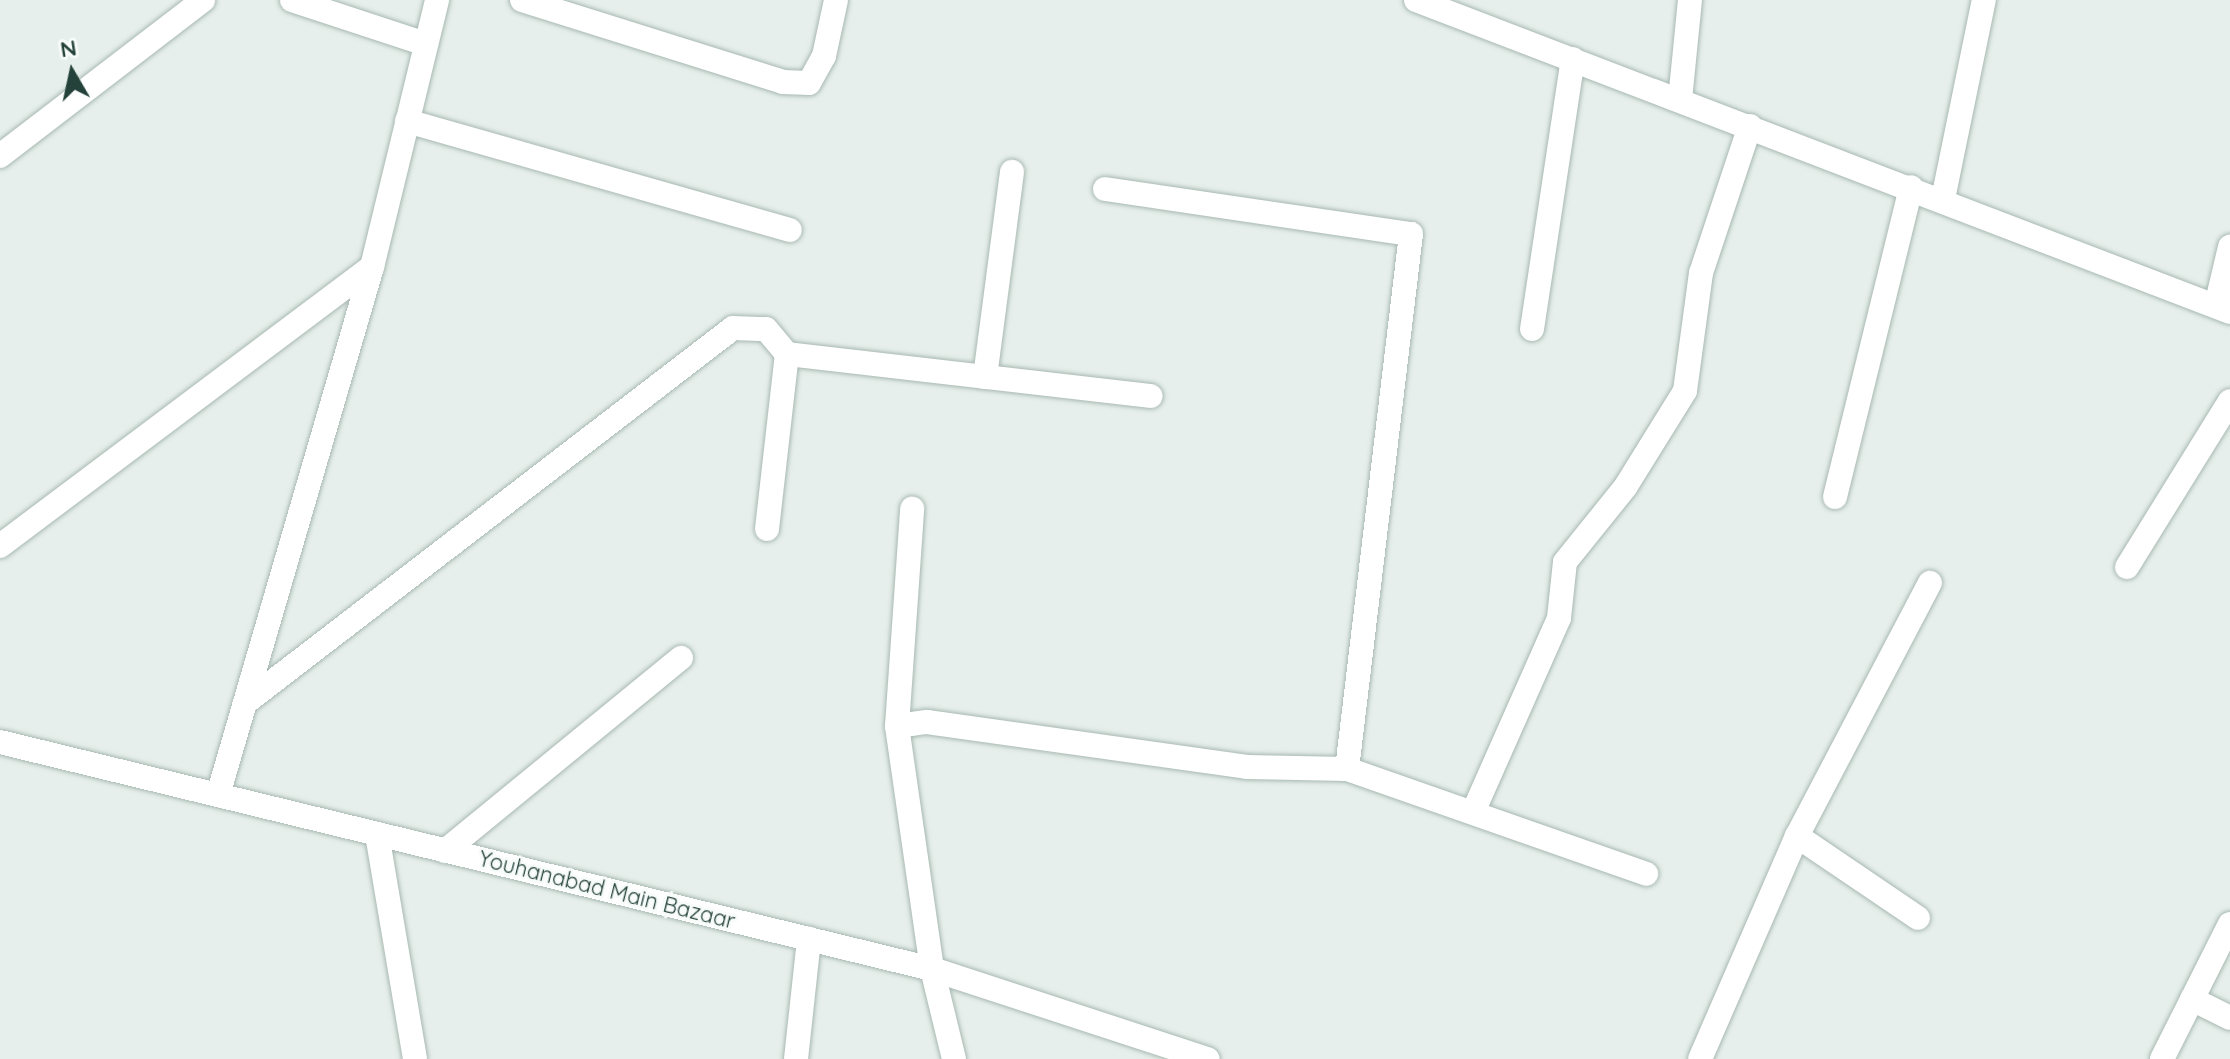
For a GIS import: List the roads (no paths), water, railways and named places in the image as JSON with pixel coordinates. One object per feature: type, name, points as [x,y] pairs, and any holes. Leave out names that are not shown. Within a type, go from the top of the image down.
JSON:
[{"type":"street","points":[[0,156],[203,0]]},
{"type":"street","points":[[292,0],[426,44]]},
{"type":"street","points":[[218,795],[372,267],[437,0]]},
{"type":"street","points":[[522,0],[783,82],[809,83],[824,56],[836,0]]},
{"type":"street","points":[[1416,0],[1943,199],[2223,309],[2230,247]]},
{"type":"street","points":[[1680,100],[1690,0]]},
{"type":"street","points":[[1943,199],[1984,0]]},
{"type":"street","points":[[1532,329],[1573,59]]},
{"type":"street","points":[[407,121],[790,230]]},
{"type":"street","points":[[1474,810],[1559,618],[1565,562],[1626,486],[1685,391],[1701,273],[1750,126]]},
{"type":"street","points":[[985,377],[1012,172]]},
{"type":"street","points":[[1835,497],[1911,187]]},
{"type":"street","points":[[1105,189],[1411,234],[1347,769]]},
{"type":"street","points":[[0,546],[372,267]]},
{"type":"street","points":[[245,703],[733,328],[766,329],[787,354],[1151,396]]},
{"type":"street","points":[[767,529],[787,354]]},
{"type":"street","points":[[2127,567],[2230,401]]},
{"type":"street","points":[[912,509],[897,726],[932,969],[954,1059]]},
{"type":"street","points":[[1700,1059],[1797,836],[1930,583]]},
{"type":"street","points":[[445,851],[681,658]]},
{"type":"street","points":[[897,726],[927,722],[1247,767],[1347,769],[1474,810],[1646,874]]},
{"type":"street","name":"Youhanabad Main Bazaar","points":[[0,742],[932,969],[1208,1059]]},
{"type":"street","points":[[377,834],[415,1059]]},
{"type":"street","points":[[1797,836],[1918,918]]},
{"type":"street","points":[[2162,1059],[2230,924]]},
{"type":"street","points":[[796,1059],[809,939]]},
{"type":"street","points":[[2192,999],[2230,1018]]}]
